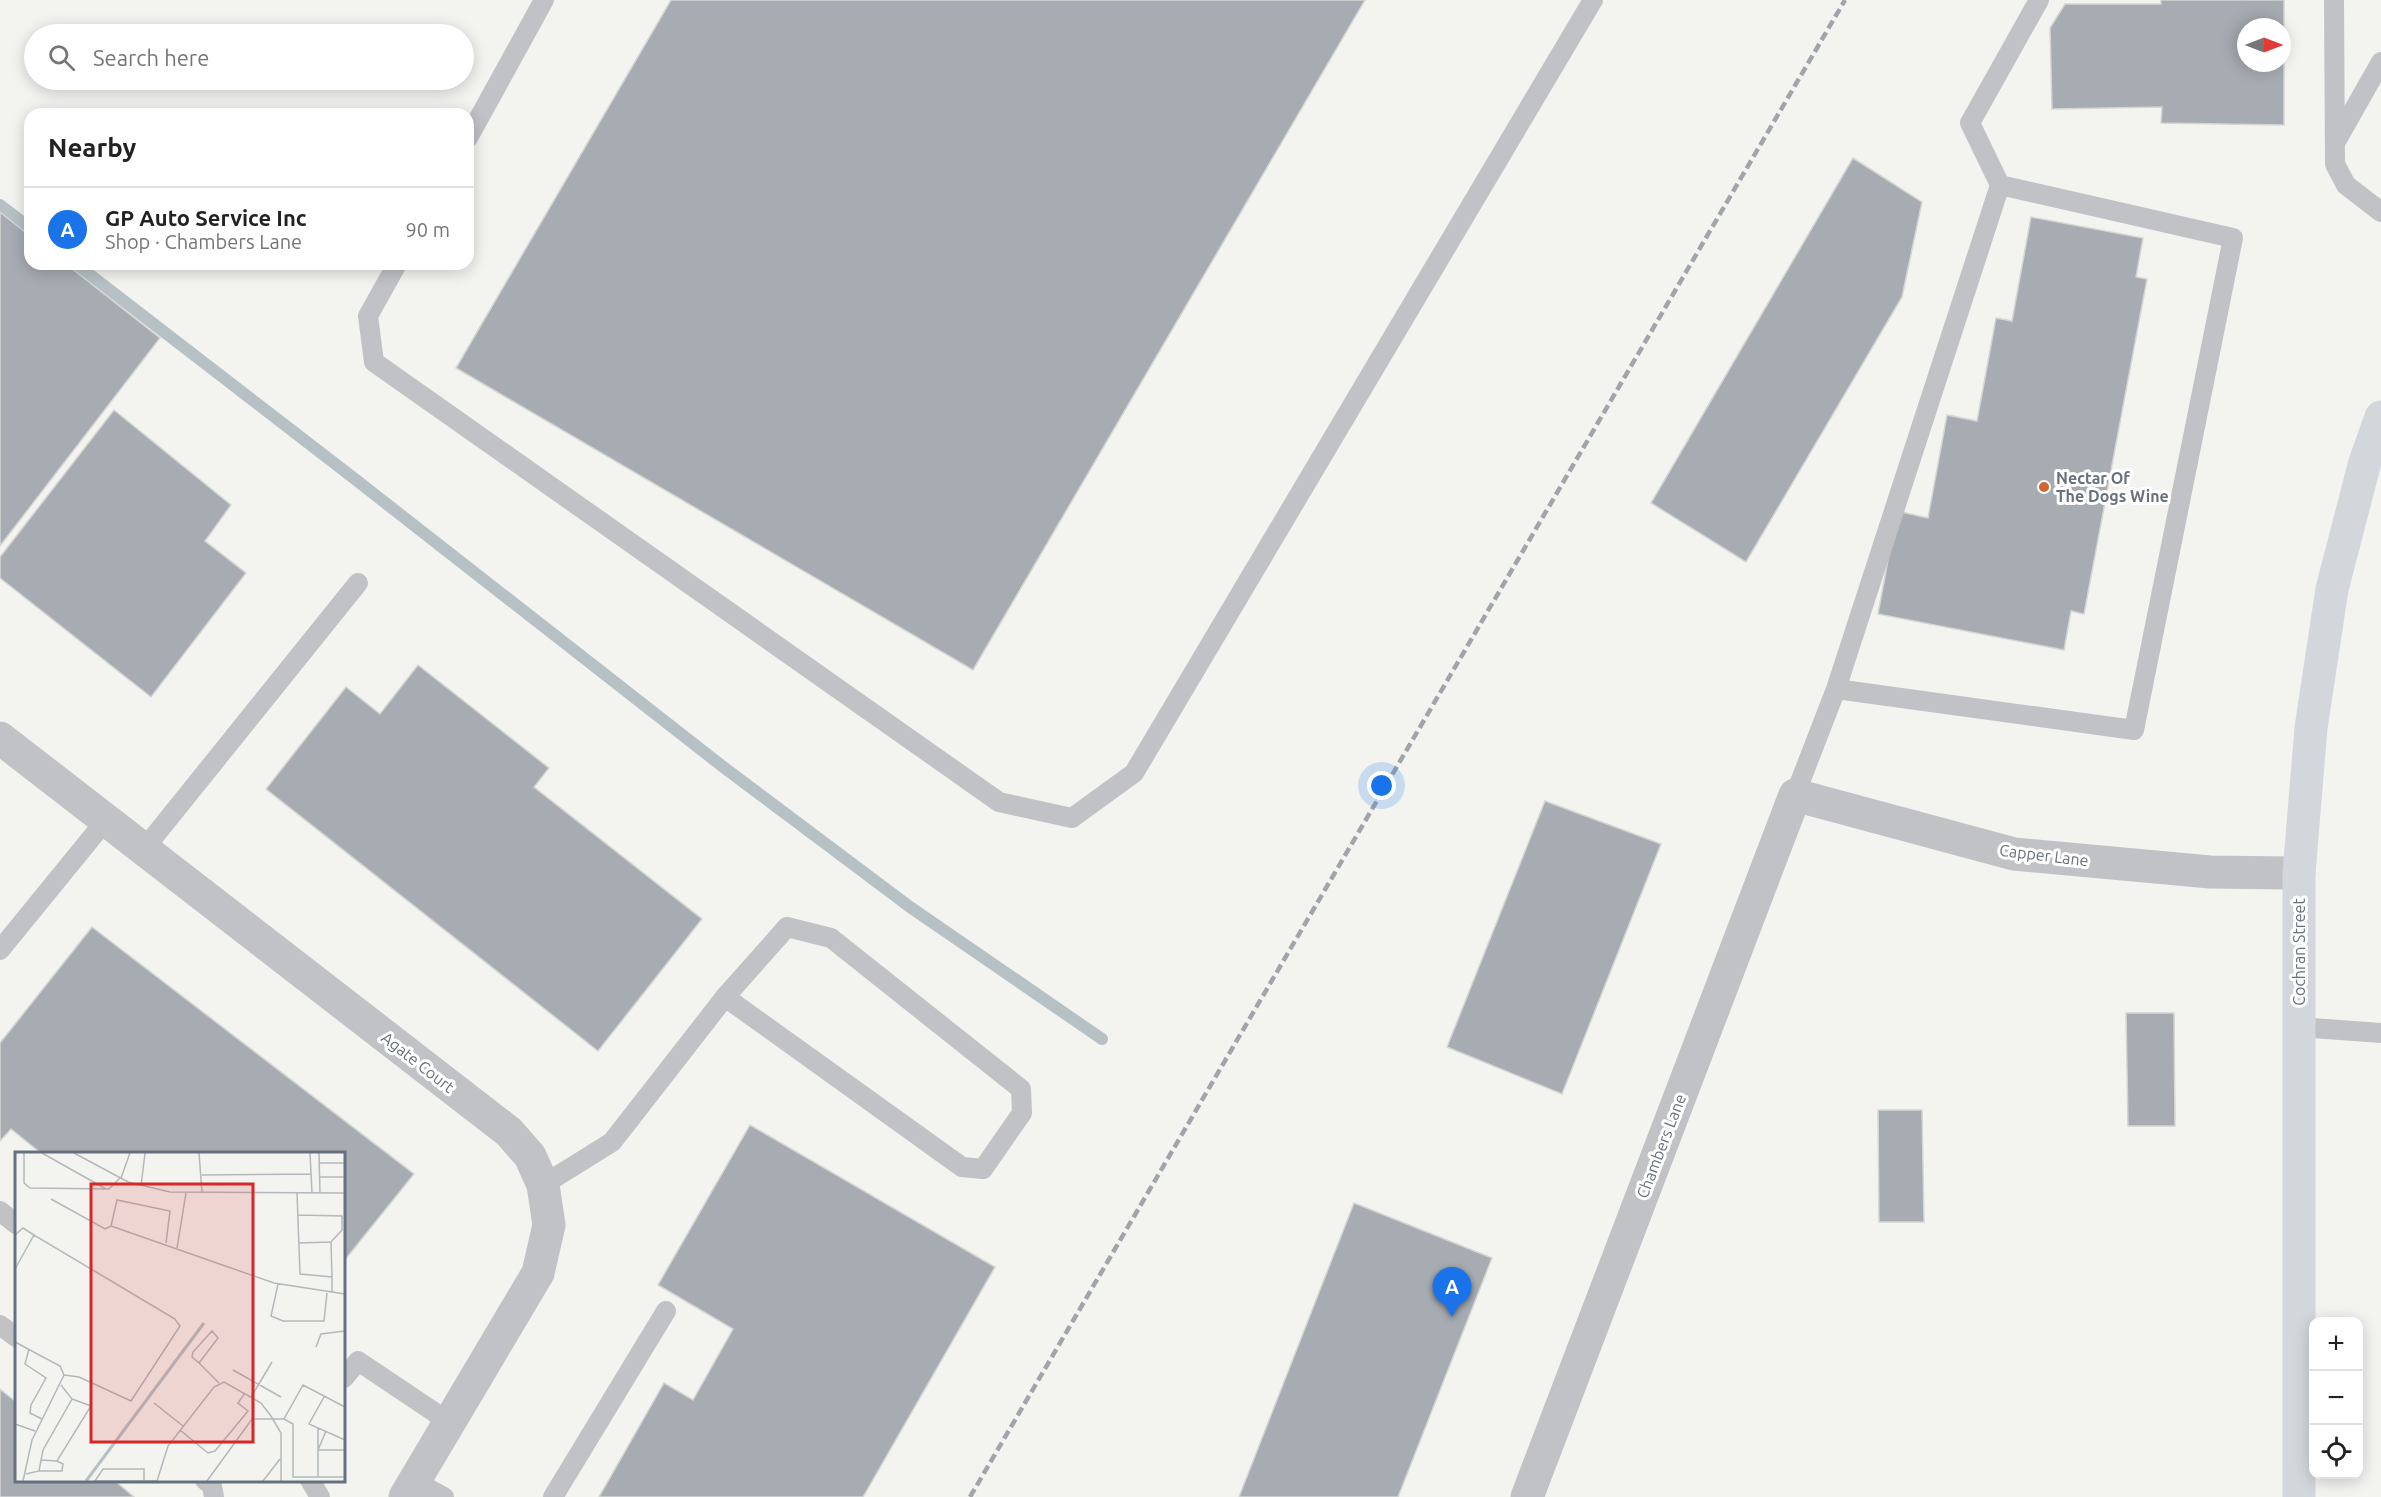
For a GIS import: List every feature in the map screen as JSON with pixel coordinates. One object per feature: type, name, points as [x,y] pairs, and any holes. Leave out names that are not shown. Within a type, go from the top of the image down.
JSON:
[{"type":"main road","name":"Cochran Street","points":[[2299,1497],[2299,873],[2311,728],[2332,589],[2373,465],[2381,417]]},
{"type":"street","name":"Agate Court","points":[[0,738],[509,1132],[530,1156],[543,1185],[549,1225],[538,1274],[410,1489]]},
{"type":"street","name":"Capper Lane","points":[[1795,795],[2014,854],[2210,872],[2299,873]]},
{"type":"street","name":"Chambers Lane","points":[[1527,1497],[1795,795]]},
{"type":"lane","points":[[474,127],[544,0]]},
{"type":"lane","points":[[394,270],[368,316],[374,362],[999,802],[1072,818],[1134,773],[1593,0]]},
{"type":"lane","points":[[1795,795],[1836,689],[2000,185],[1970,123],[2039,0]]},
{"type":"lane","points":[[2334,0],[2335,164],[2346,185],[2381,212]]},
{"type":"lane","points":[[2335,143],[2381,62]]},
{"type":"lane","points":[[1836,689],[2134,730],[2232,238],[2000,185]]},
{"type":"lane","points":[[144,849],[358,583]]},
{"type":"lane","points":[[0,950],[106,820]]},
{"type":"lane","points":[[543,1185],[612,1143],[725,998],[787,927],[831,938],[1021,1089],[1022,1113],[982,1169],[962,1167],[725,998]]},
{"type":"lane","points":[[2299,1027],[2381,1033]]},
{"type":"lane","points":[[0,1211],[15,1223]]},
{"type":"lane","points":[[553,1497],[666,1311]]},
{"type":"lane","points":[[0,1325],[15,1336]]},
{"type":"lane","points":[[345,1377],[358,1360],[449,1422]]},
{"type":"lane","points":[[207,1482],[212,1486],[214,1497]]},
{"type":"lane","points":[[311,1482],[320,1497]]},
{"type":"lane","points":[[410,1489],[444,1497]]},
{"type":"building","points":[[671,0],[1365,0],[973,670],[456,368]]},
{"type":"building","points":[[2161,0],[2284,0],[2284,18],[2237,18],[2237,72],[2284,72],[2284,125],[2161,123],[2162,107],[2052,109],[2050,28],[2065,4],[2161,4]]},
{"type":"building","points":[[1853,158],[1922,202],[1902,297],[1746,562],[1651,503]]},
{"type":"building","points":[[0,212],[24,231],[24,270],[74,270],[160,338],[0,546]]},
{"type":"building","points":[[2031,217],[2143,238],[2136,277],[2147,279],[2084,614],[2071,611],[2064,650],[1878,614],[1897,511],[1928,518],[1947,415],[1977,421],[1996,318],[2012,321]]},
{"type":"building","points":[[114,410],[231,505],[205,541],[246,573],[151,697],[0,578],[0,557]]},
{"type":"building","points":[[418,665],[549,768],[534,787],[702,919],[598,1051],[266,789],[346,687],[380,714]]},
{"type":"building","points":[[1545,801],[1661,844],[1562,1094],[1447,1047]]},
{"type":"building","points":[[92,927],[414,1174],[345,1260],[345,1152],[40,1152],[11,1129],[0,1141],[0,1043]]},
{"type":"building","points":[[2126,1013],[2174,1013],[2175,1126],[2128,1126]]},
{"type":"building","points":[[1878,1110],[1922,1110],[1924,1222],[1879,1222]]},
{"type":"building","points":[[750,1125],[995,1267],[863,1497],[599,1497],[664,1383],[693,1400],[733,1329],[658,1285]]},
{"type":"building","points":[[1354,1203],[1492,1258],[1398,1497],[1239,1497]]},
{"type":"building","points":[[0,1389],[15,1401],[15,1482],[116,1482],[134,1497],[0,1497]]},
{"type":"waterway","points":[[0,205],[24,223]]},
{"type":"waterway","points":[[84,270],[722,766],[910,907],[1102,1039]]},
{"type":"railway","points":[[970,1497],[1845,0]]},
{"type":"place","name":"Nectar Of The Dogs Wine","points":[[2044,487]]},
{"type":"place","name":"GP Auto Service Inc","points":[[1452,1317]]}]
